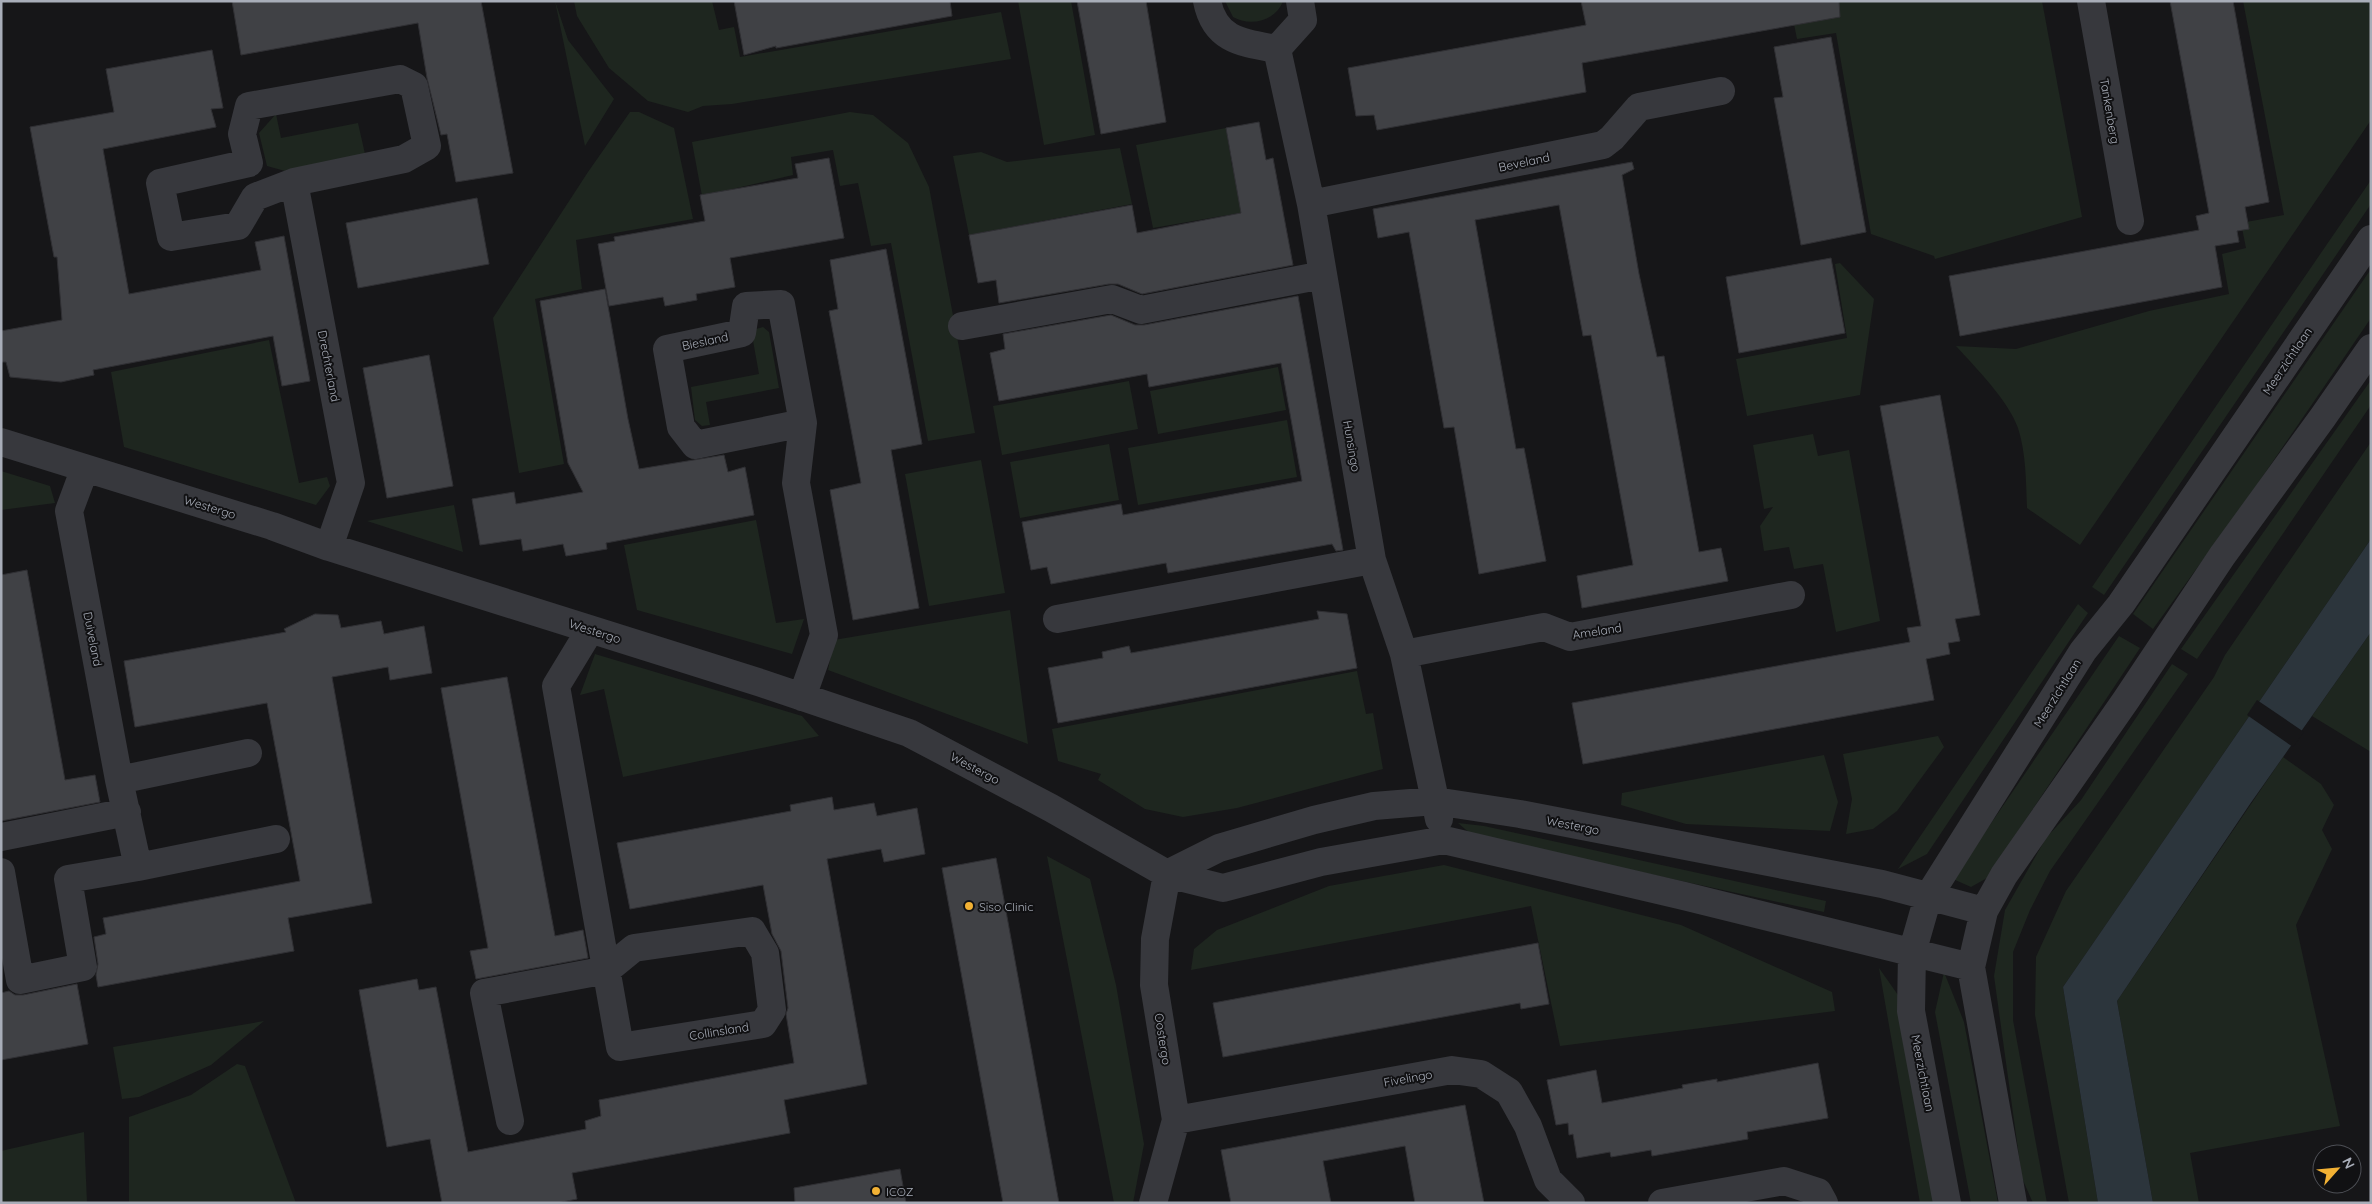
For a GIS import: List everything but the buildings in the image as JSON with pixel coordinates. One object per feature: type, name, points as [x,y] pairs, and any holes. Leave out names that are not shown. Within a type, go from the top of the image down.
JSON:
[{"type":"street","points":[[1207,1],[1210,14],[1220,30],[1236,41],[1277,49],[1303,20],[1300,1]]},
{"type":"street","name":"Tankenberg","points":[[2091,1],[2130,222]]},
{"type":"street","name":"Hunsingo","points":[[1277,49],[1311,204],[1372,560],[1404,654],[1444,840]]},
{"type":"street","points":[[249,162],[160,183],[171,237],[238,226],[256,197],[294,182],[404,159],[427,146],[414,86],[400,79],[249,106],[242,134],[249,162],[256,197]]},
{"type":"street","name":"Beveland","points":[[1311,204],[1603,145],[1612,138],[1639,107],[1720,91]]},
{"type":"street","name":"Drechterland","points":[[294,182],[351,483],[329,547]]},
{"type":"street","name":"Meerzichtlaan","points":[[1947,1203],[1911,1011],[1912,953],[1928,896],[2083,651],[2121,604],[2371,239]]},
{"type":"street","points":[[962,326],[1112,299],[1141,310],[1323,275]]},
{"type":"street","name":"Biesland","points":[[802,423],[696,445],[681,427],[667,349],[742,333],[746,306],[781,304],[802,423],[796,483],[824,635],[802,697]]},
{"type":"street","points":[[2013,1203],[1971,967],[1984,911],[2004,875],[2126,700],[2222,556],[2324,417],[2371,348]]},
{"type":"street","name":"Westergo","points":[[1,442],[272,526],[329,547],[802,697],[909,733],[1167,874],[1223,888],[1322,862],[1444,840],[1694,898],[1971,967]]},
{"type":"street","name":"Duiveland","points":[[85,468],[69,510],[138,867]]},
{"type":"street","points":[[1056,619],[1372,560]]},
{"type":"street","name":"Ameland","points":[[1404,654],[1544,628],[1570,637],[1791,595]]},
{"type":"street","name":"Collinsland","points":[[510,1121],[484,993],[607,970],[634,948],[752,931],[764,953],[772,1010],[763,1024],[620,1047],[607,970],[556,686],[590,630]]},
{"type":"street","points":[[120,780],[248,753]]},
{"type":"street","name":"Westergo","points":[[1167,874],[1219,848],[1314,820],[1374,806],[1435,801],[1520,814],[1882,884],[1984,911]]},
{"type":"street","points":[[1,837],[127,812]]},
{"type":"street","points":[[1,872],[20,980],[83,967],[68,879],[276,839]]},
{"type":"street","name":"Oostergo","points":[[1153,1203],[1176,1120],[1154,986],[1155,939],[1167,874]]},
{"type":"street","name":"Fivelingo","points":[[1176,1120],[1452,1070],[1481,1074],[1509,1092],[1528,1126],[1548,1180],[1571,1203]]},
{"type":"street","points":[[1662,1203],[1784,1181],[1818,1192],[1824,1203]]},
{"type":"shaded area","points":[[555,1],[568,40],[614,99],[585,146]]},
{"type":"shaded area","points":[[574,1],[712,1],[719,30],[734,27],[740,57],[1001,12],[1011,59],[732,104],[703,106],[688,112],[648,101],[609,68],[577,16]]},
{"type":"shaded area","points":[[1018,1],[1071,1],[1095,135],[1044,145]]},
{"type":"shaded area","points":[[1225,1],[1283,1],[1280,8],[1269,17],[1254,22],[1247,22],[1233,17]]},
{"type":"shaded area","points":[[1821,1],[2042,1],[2082,217],[1935,259],[1934,256],[1871,234],[1836,33],[1797,39],[1791,9]]},
{"type":"shaded area","points":[[2243,1],[2371,1],[2371,120],[2080,545],[2027,508],[2024,457],[2018,428],[2007,406],[1982,374],[1956,346],[2016,349],[2149,311],[2229,294],[2222,254],[2246,248],[2241,223],[2284,215]]},
{"type":"shaded area","points":[[630,112],[639,112],[674,128],[693,219],[576,240],[582,289],[535,299],[564,464],[519,473],[493,318],[588,172]]},
{"type":"shaded area","points":[[850,112],[873,115],[908,143],[929,187],[975,433],[928,441],[891,243],[871,246],[858,183],[840,186],[833,150],[791,157],[793,175],[702,196],[692,142]]},
{"type":"shaded area","points":[[276,114],[281,138],[358,123],[365,154],[285,171],[267,166],[259,133]]},
{"type":"shaded area","points":[[1226,128],[1232,166],[1251,211],[1153,228],[1136,145]]},
{"type":"shaded area","points":[[1120,148],[1132,204],[969,235],[953,156],[981,152],[1007,162]]},
{"type":"shaded area","points":[[2371,180],[2371,204],[2104,595],[2092,587]]},
{"type":"shaded area","points":[[1840,263],[1874,299],[1860,395],[1747,416],[1736,359],[1847,338],[1835,264]]},
{"type":"shaded area","points":[[2371,269],[2371,318],[2254,489],[2153,629],[2133,614]]},
{"type":"shaded area","points":[[763,327],[769,332],[779,388],[706,402],[710,425],[702,426],[695,420],[691,387],[759,374],[752,335],[756,329]]},
{"type":"shaded area","points":[[269,340],[299,483],[327,477],[330,486],[316,505],[124,447],[111,372]]},
{"type":"shaded area","points":[[1278,367],[1286,410],[1158,434],[1150,391]]},
{"type":"shaded area","points":[[2371,380],[2371,405],[2197,659],[2181,649]]},
{"type":"shaded area","points":[[1129,381],[1138,429],[1002,455],[993,406]]},
{"type":"shaded area","points":[[1287,420],[1297,477],[1138,505],[1128,448]]},
{"type":"shaded area","points":[[1813,434],[1818,456],[1849,450],[1880,621],[1836,632],[1823,564],[1794,569],[1789,547],[1764,551],[1760,526],[1773,507],[1764,509],[1753,445]]},
{"type":"shaded area","points":[[2371,442],[2371,539],[2063,987],[2098,1203],[2069,1203],[2035,1015],[2036,957],[2066,891],[2214,677],[2225,655]]},
{"type":"shaded area","points":[[1109,444],[1119,500],[1020,518],[1010,462]]},
{"type":"shaded area","points":[[981,460],[1005,593],[929,606],[905,474]]},
{"type":"shaded area","points":[[1,471],[50,486],[55,503],[1,510]]},
{"type":"shaded area","points":[[454,505],[463,552],[367,521]]},
{"type":"shaded area","points":[[756,520],[776,623],[804,619],[792,654],[637,610],[624,545]]},
{"type":"shaded area","points":[[2371,539],[2371,632],[2250,804],[2117,1001],[2153,1203],[2098,1203],[2063,987]]},
{"type":"shaded area","points":[[2078,604],[2088,613],[1927,854],[1898,869]]},
{"type":"shaded area","points":[[1010,610],[1028,744],[828,670],[834,640]]},
{"type":"shaded area","points":[[2371,632],[2371,752],[2312,716]]},
{"type":"shaded area","points":[[2119,636],[2140,648],[1987,878],[1971,887],[1953,879]]},
{"type":"shaded area","points":[[595,654],[802,716],[819,736],[623,777],[604,689],[580,695]]},
{"type":"shaded area","points":[[2172,664],[2188,674],[2050,871],[2030,910],[2013,952],[2013,1020],[2047,1203],[2033,1203],[2022,1178],[1994,976],[2005,910],[2046,838],[2081,800]]},
{"type":"shaded area","points":[[1357,671],[1366,714],[1373,713],[1383,769],[1237,808],[1183,817],[1145,809],[1098,780],[1101,774],[1058,761],[1052,729]]},
{"type":"shaded area","points":[[1938,736],[1944,747],[1897,811],[1873,829],[1846,834],[1852,799],[1843,754]]},
{"type":"shaded area","points":[[1824,755],[1838,802],[1830,831],[1686,824],[1621,805],[1622,793]]},
{"type":"shaded area","points":[[2283,757],[2321,784],[2334,805],[2322,830],[2332,849],[2296,925],[2340,1126],[2190,1153],[2199,1203],[2153,1203],[2117,1001]]},
{"type":"shaded area","points":[[1458,823],[1484,826],[1826,901],[1824,912],[1472,835]]},
{"type":"shaded area","points":[[1047,856],[1090,879],[1116,985],[1144,1144],[1133,1203],[1114,1203]]},
{"type":"shaded area","points":[[1444,865],[1681,925],[1832,992],[1835,1011],[1560,1046],[1531,906],[1191,970],[1194,949],[1217,930],[1329,886]]},
{"type":"shaded area","points":[[1879,968],[1898,995],[1934,1203],[1920,1203]]},
{"type":"shaded area","points":[[1944,972],[1964,1022],[1998,1203],[1971,1203],[1935,1012]]},
{"type":"shaded area","points":[[264,1021],[211,1065],[139,1097],[122,1099],[113,1047]]},
{"type":"shaded area","points":[[237,1064],[245,1066],[296,1203],[129,1203],[129,1117],[191,1095]]},
{"type":"shaded area","points":[[84,1132],[87,1203],[1,1203],[1,1151]]},
{"type":"pier","points":[[2257,700],[2304,732],[2293,747],[2247,715]]},
{"type":"place","name":"Siso Clinic","points":[[969,906]]},
{"type":"place","name":"ICOZ","points":[[876,1191]]}]
